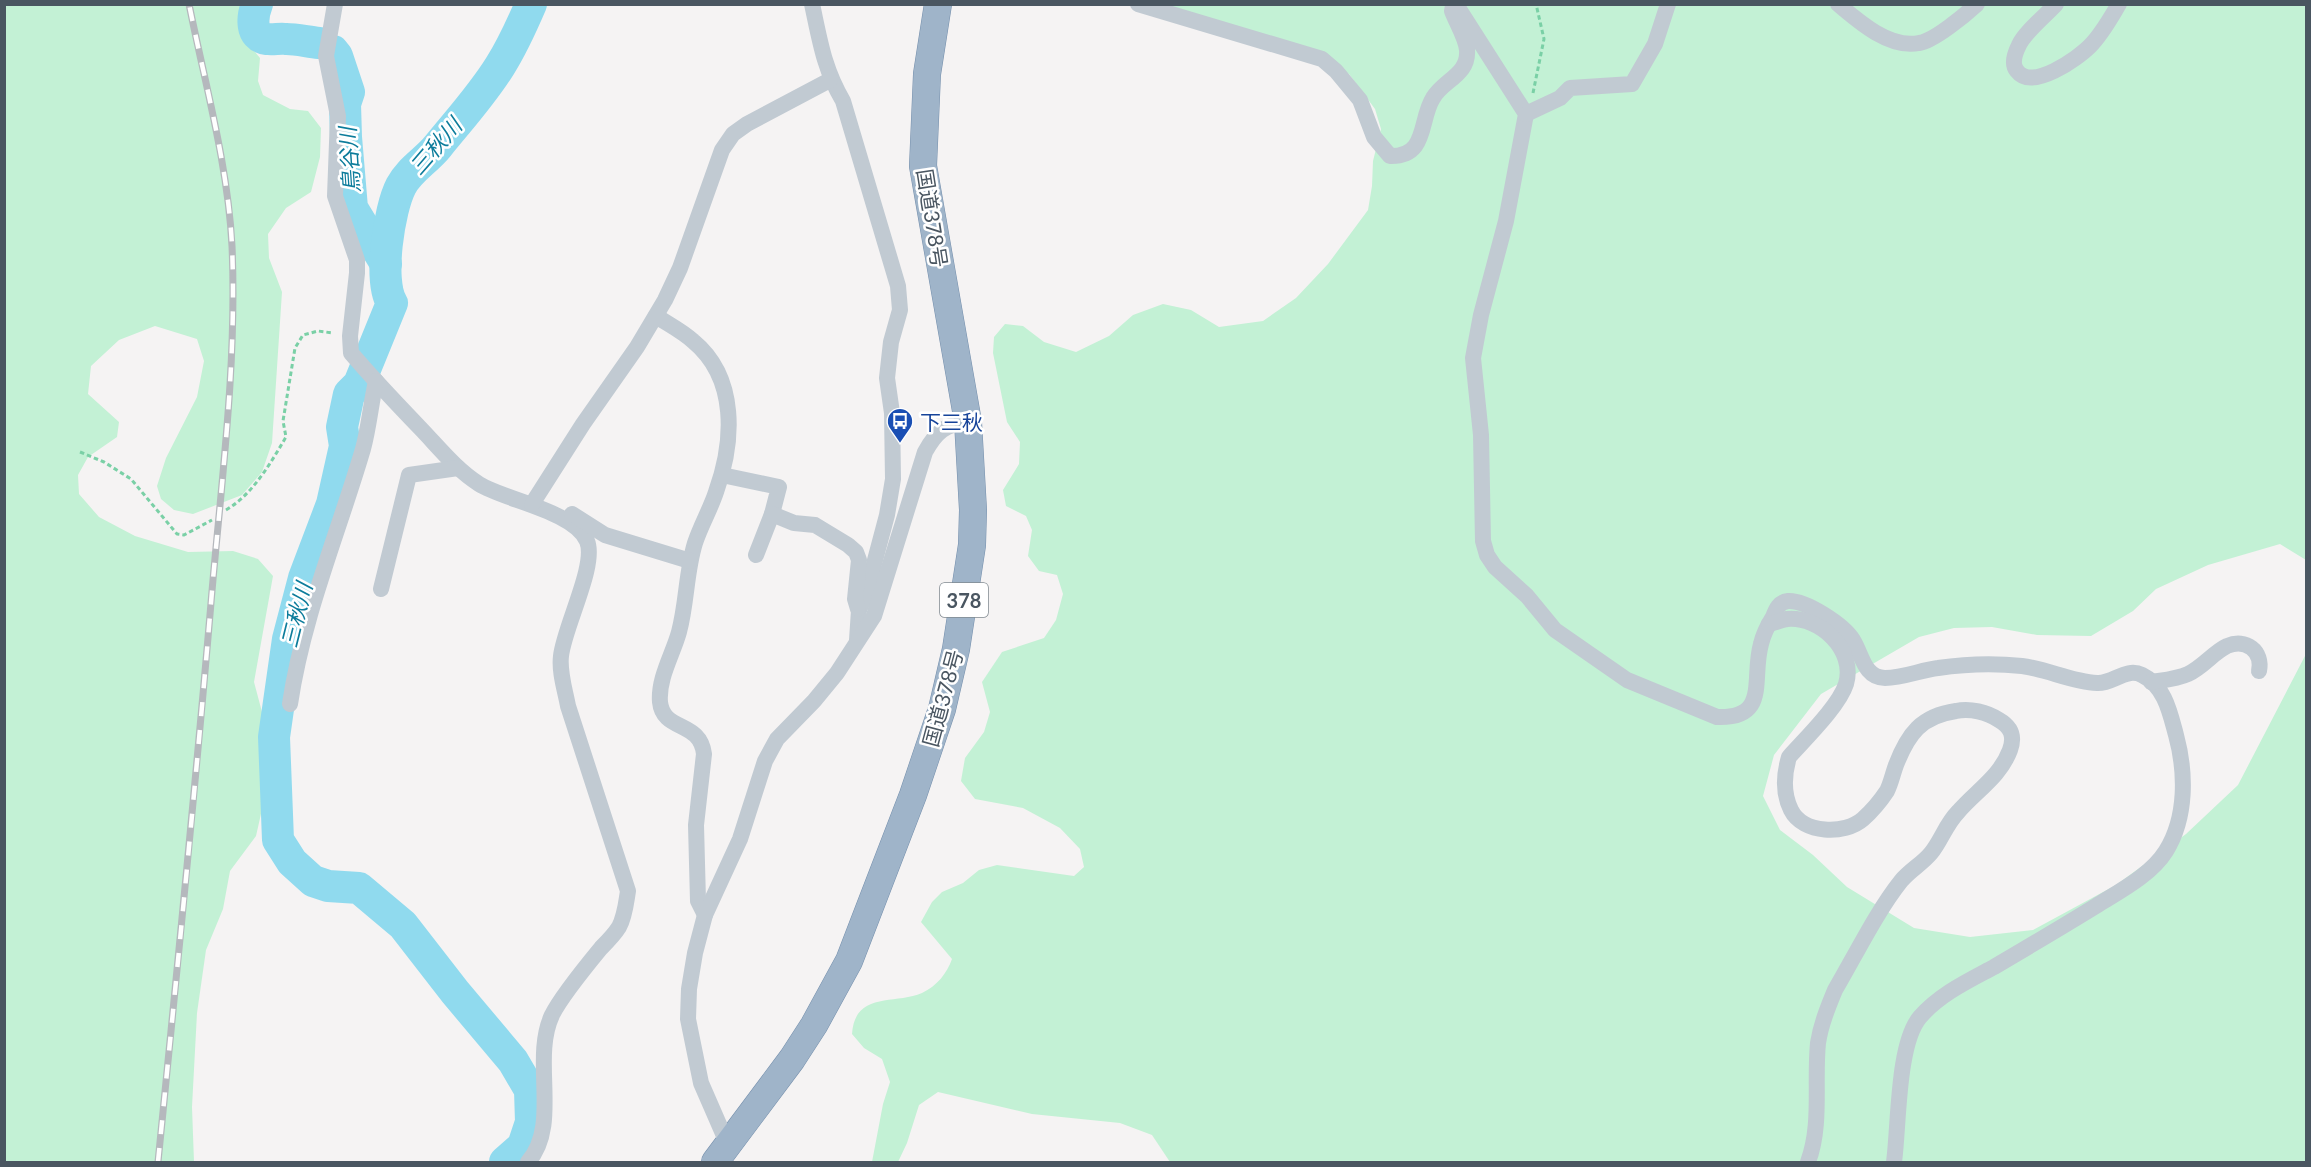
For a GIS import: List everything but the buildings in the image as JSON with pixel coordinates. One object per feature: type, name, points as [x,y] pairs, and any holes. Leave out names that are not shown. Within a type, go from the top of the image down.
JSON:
[{"type":"highway","name":"国道378号","points":[[722,1154],[792,1059],[814,1025],[849,961],[909,805],[942,709],[956,649],[972,545],[973,510],[968,422],[923,166],[927,74],[938,4]]},
{"type":"street","points":[[335,4],[326,56],[338,116],[335,196],[357,260],[349,347],[351,353],[458,468],[480,485],[532,504],[557,517],[580,531],[587,542],[586,571],[562,649],[562,677],[568,706],[628,891],[626,908],[619,927],[552,1015],[547,1032],[543,1073],[543,1129],[538,1150],[528,1162]]},
{"type":"street","points":[[812,4],[824,61],[830,80],[843,101],[898,286],[900,310],[891,342],[887,378],[892,413],[893,479],[887,515],[866,594],[859,610],[857,644]]},
{"type":"street","points":[[1138,4],[1322,59],[1336,71],[1360,100],[1374,137],[1390,156],[1400,156],[1420,141],[1428,108],[1434,95],[1464,67],[1467,50],[1452,10],[1453,6],[1457,6],[1526,114],[1506,221],[1481,315],[1473,358],[1480,435],[1483,541],[1487,555],[1495,567],[1527,596],[1555,630],[1627,680],[1717,717],[1732,717],[1745,712],[1754,702],[1760,645],[1778,606],[1785,601],[1799,602],[1841,626],[1853,640],[1869,671],[1876,677],[1886,678],[1939,668],[1988,665],[2022,666],[2101,684],[2130,672],[2141,674],[2162,692],[2181,752],[2183,783],[2182,805],[2175,832],[2165,853],[2132,883],[2036,943],[1950,991],[1919,1018],[1912,1031],[1906,1055],[1894,1162]]},
{"type":"street","points":[[1526,114],[1560,98],[1570,88],[1632,84],[1655,44],[1668,4]]},
{"type":"street","points":[[1838,4],[1855,19],[1885,37],[1903,43],[1921,43],[1959,20],[1977,4]]},
{"type":"street","points":[[2056,4],[2019,43],[2013,62],[2016,71],[2025,77],[2037,78],[2063,66],[2089,47],[2107,26],[2119,4]]},
{"type":"street","points":[[532,504],[656,316],[680,268],[722,150],[733,134],[763,114],[830,80]]},
{"type":"street","points":[[656,316],[693,341],[709,357],[719,371],[728,404],[728,440],[722,475],[699,531],[690,561],[681,622],[662,683],[660,702],[663,712],[671,721],[698,735],[703,743],[704,754],[696,825],[698,901],[705,915]]},
{"type":"street","points":[[290,704],[295,670],[319,582],[363,447],[372,378]]},
{"type":"street","points":[[722,1154],[701,1083],[688,1019],[688,989],[705,915],[740,839],[765,761],[777,739],[814,701],[857,644],[874,616],[925,452],[934,437],[953,424],[968,422]]},
{"type":"street","points":[[381,589],[410,475],[458,468]]},
{"type":"street","points":[[722,475],[779,487],[756,555]]},
{"type":"street","points":[[557,517],[566,513],[572,514],[605,536],[690,561]]},
{"type":"street","points":[[772,513],[794,523],[815,525],[856,552],[860,560],[855,599],[859,610]]},
{"type":"street","points":[[1769,624],[1787,619],[1819,626],[1837,641],[1848,671],[1846,685],[1838,700],[1789,757],[1785,769],[1785,793],[1791,812],[1801,821],[1829,830],[1845,829],[1862,820],[1887,790],[1902,749],[1912,732],[1928,719],[1945,712],[1964,710],[1982,712],[2009,727],[2013,736],[2002,766],[1984,788],[1947,825],[1932,852],[1900,882],[1834,990],[1818,1044],[1815,1128],[1808,1162]]},
{"type":"street","points":[[2151,682],[2186,675],[2201,667],[2227,646],[2244,645],[2256,650],[2261,659],[2259,670]]},
{"type":"path","points":[[1526,114],[1537,79],[1544,39],[1536,4]]},
{"type":"path","points":[[226,510],[237,503],[266,470],[286,437],[283,421],[295,348],[303,335],[318,332],[350,336]]},
{"type":"path","points":[[80,452],[104,462],[131,479],[177,534],[184,535],[212,520]]},
{"type":"green space","points":[[5,4],[243,5],[241,28],[260,58],[258,81],[263,95],[290,109],[308,111],[321,128],[320,157],[311,192],[286,208],[268,234],[269,258],[282,292],[272,443],[262,472],[242,495],[193,514],[174,510],[161,499],[157,486],[166,458],[197,397],[204,361],[197,339],[155,326],[119,340],[91,366],[88,394],[119,422],[117,437],[88,457],[78,475],[79,494],[99,517],[135,536],[188,552],[233,551],[258,559],[273,576],[254,682],[262,712],[263,805],[256,836],[230,871],[223,909],[206,950],[197,1013],[192,1107],[194,1162],[5,1162]]},
{"type":"green space","points":[[1140,5],[2306,5],[2306,560],[2280,544],[2208,565],[2156,589],[2133,611],[2091,636],[2037,635],[1992,627],[1954,628],[1919,637],[1821,694],[1774,755],[1763,796],[1780,830],[1813,855],[1847,887],[1914,928],[1970,937],[2033,930],[2116,885],[2186,834],[2238,785],[2306,654],[2306,1162],[1170,1162],[1152,1135],[1120,1123],[1032,1114],[938,1092],[919,1105],[907,1143],[898,1162],[872,1162],[883,1104],[890,1082],[882,1059],[864,1048],[852,1034],[855,1020],[860,1011],[868,1005],[922,993],[937,983],[944,974],[952,959],[921,922],[932,902],[942,892],[963,883],[979,870],[997,865],[1074,876],[1084,867],[1080,849],[1060,828],[1023,808],[975,799],[961,781],[965,758],[984,732],[990,712],[982,682],[1002,652],[1044,638],[1056,620],[1063,594],[1057,575],[1039,571],[1028,556],[1032,530],[1026,516],[1006,506],[1003,490],[1019,464],[1020,442],[1007,422],[993,353],[994,337],[1005,324],[1023,326],[1044,342],[1076,352],[1109,336],[1133,315],[1163,304],[1191,310],[1219,327],[1263,321],[1296,298],[1328,264],[1368,210],[1373,161],[1381,129],[1375,109],[1349,74]]},
{"type":"waterway","name":"鳥谷川","points":[[257,4],[254,26],[261,37],[319,43]]},
{"type":"waterway","name":"三秋川","points":[[505,1162],[523,1146],[531,1122],[530,1090],[513,1061],[403,925],[359,888],[328,886],[313,881],[292,862],[278,840],[274,737],[288,639],[304,578],[332,504],[345,446],[342,427],[349,394],[359,384],[392,303],[388,293],[386,262],[389,227],[397,197],[409,175],[438,146],[493,77],[513,44],[531,4]]},
{"type":"waterway","name":"鳥谷川","points":[[333,51],[337,56],[349,92],[345,104],[352,208],[386,264]]},
{"type":"railway","points":[[158,1162],[193,806],[231,376],[233,289],[230,216],[215,125],[189,4]]},
{"type":"place","name":"下三秋","points":[[900,444]]}]
